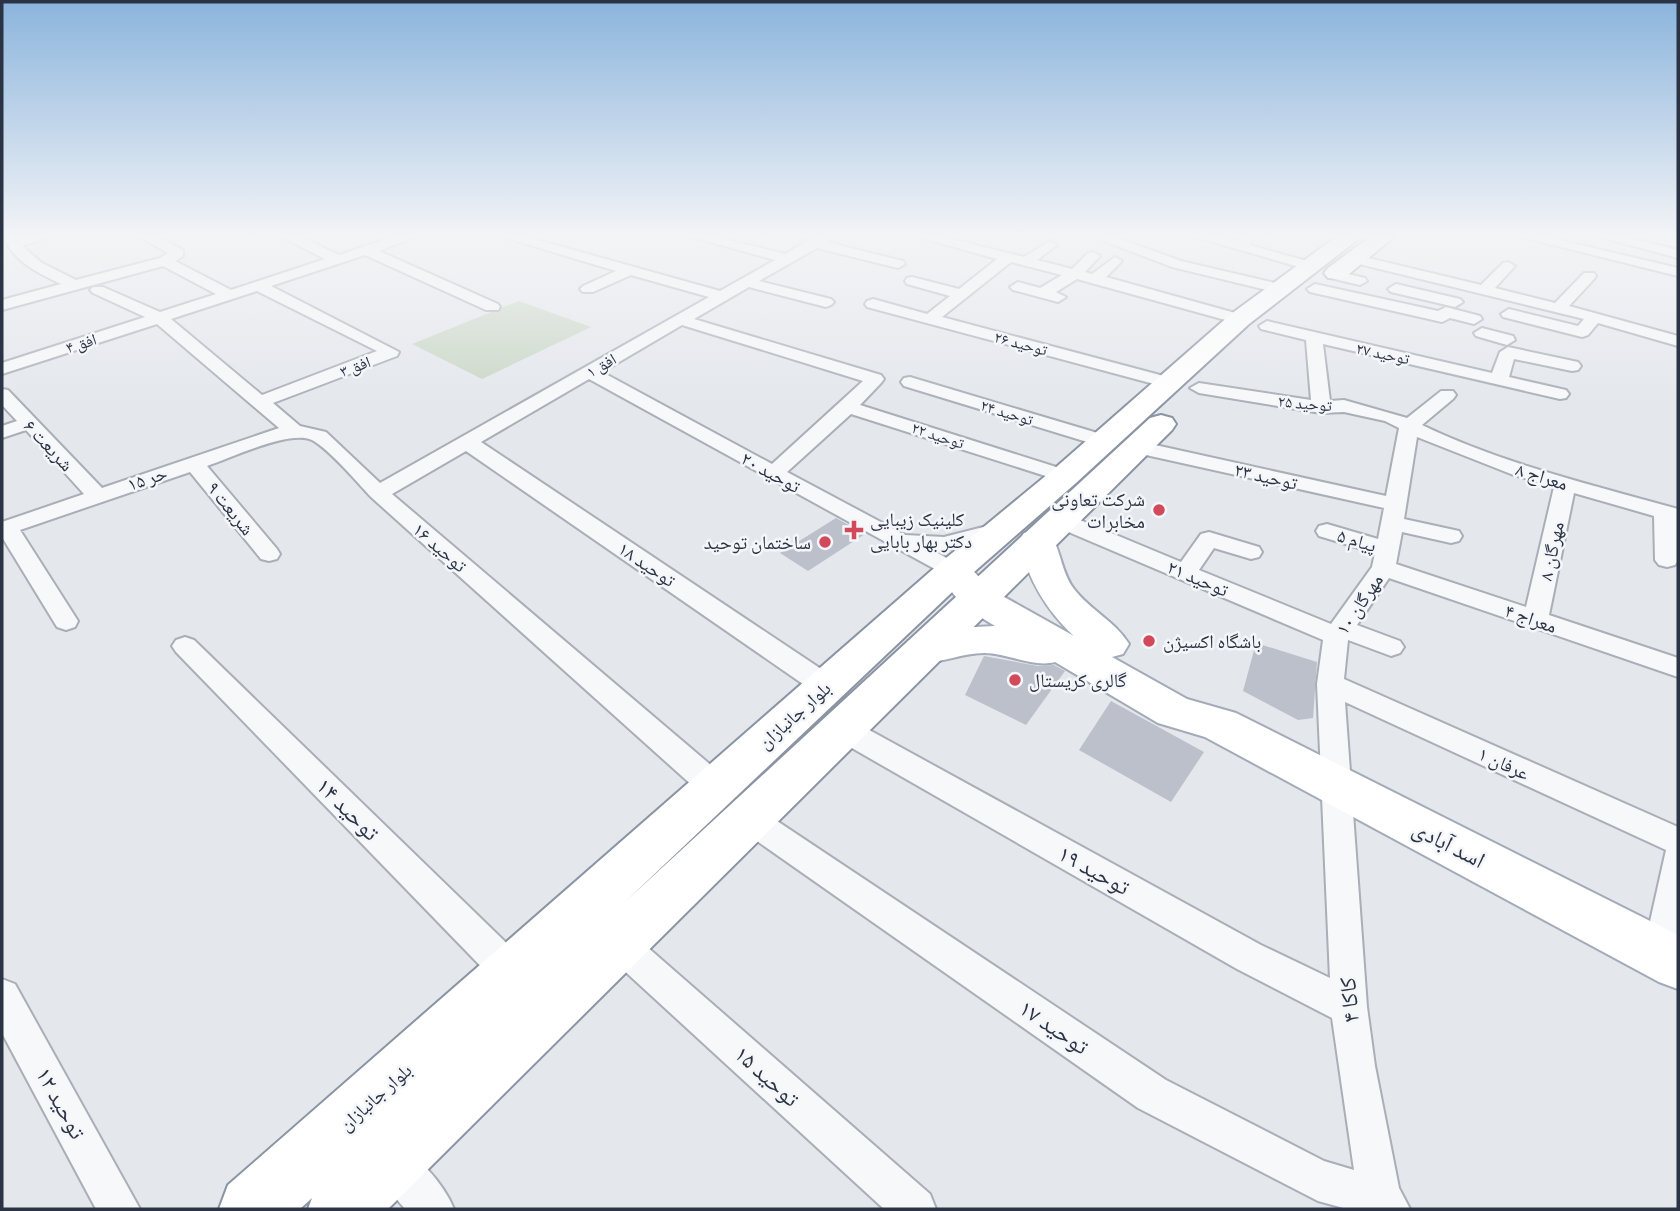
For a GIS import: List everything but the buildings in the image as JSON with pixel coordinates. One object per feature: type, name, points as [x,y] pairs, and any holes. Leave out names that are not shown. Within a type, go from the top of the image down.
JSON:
[{"type":"main road","name":"بلوار جانبازان","points":[[251,1209],[827,686],[975,583],[1184,385],[1299,294]]},
{"type":"main road","name":"بلوار جانبازان","points":[[1033,530],[1065,476],[1120,444]]},
{"type":"main road","points":[[1033,530],[1043,571],[1053,590],[1099,653]]},
{"type":"main road","name":"بلوار جانبازان","points":[[341,1209],[922,651],[975,583]]},
{"type":"main road","name":"اسد آبادی","points":[[975,583],[1099,653],[1173,711],[1220,725],[1669,958]]},
{"type":"main road","points":[[922,651],[954,639],[985,638],[1099,653]]},
{"type":"street","points":[[2,305],[43,294]]},
{"type":"street","name":"توحید ۱۶","points":[[106,294],[160,318],[293,430],[319,436],[350,463],[378,493],[715,787]]},
{"type":"street","name":"افق ۴","points":[[10,366],[234,294]]},
{"type":"street","name":"افق ۳","points":[[260,402],[391,352],[274,294]]},
{"type":"street","points":[[462,294],[492,307]]},
{"type":"street","points":[[714,294],[723,296]]},
{"type":"street","name":"افق ۱","points":[[378,493],[727,294]]},
{"type":"street","points":[[792,294],[826,302]]},
{"type":"street","points":[[930,319],[961,294]]},
{"type":"street","points":[[1045,294],[1059,298]]},
{"type":"street","name":"توحید ۲۷","points":[[1318,294],[1314,338],[1560,394]]},
{"type":"street","points":[[1375,294],[1445,313]]},
{"type":"street","points":[[1405,294],[1545,360],[1572,366]]},
{"type":"street","points":[[1402,316],[1435,325],[1462,294]]},
{"type":"street","points":[[1499,294],[1678,341]]},
{"type":"street","points":[[1559,308],[1573,294]]},
{"type":"street","name":"توحید ۲۶","points":[[873,304],[1184,385]]},
{"type":"street","points":[[1509,314],[1582,332],[1594,317]]},
{"type":"street","points":[[681,320],[876,379],[774,473]]},
{"type":"street","points":[[1314,338],[1321,407]]},
{"type":"street","points":[[1499,379],[1509,342]]},
{"type":"street","points":[[1545,360],[1557,345]]},
{"type":"street","points":[[2,349],[10,366]]},
{"type":"street","name":"توحید ۲۰","points":[[589,372],[975,583]]},
{"type":"street","name":"توحید ۲۴","points":[[910,382],[1120,444]]},
{"type":"street","name":"توحید ۲۵","points":[[1184,385],[1321,407],[1344,406],[1391,417],[1409,426]]},
{"type":"street","name":"شریعت ۶","points":[[2,394],[97,495]]},
{"type":"street","points":[[1409,426],[1447,395]]},
{"type":"street","name":"توحید ۲۲","points":[[848,407],[1065,476]]},
{"type":"street","points":[[2,432],[29,423]]},
{"type":"street","name":"معراج ۸","points":[[1409,426],[1443,442],[1518,470],[1672,514]]},
{"type":"street","name":"مهرگان ۱۰","points":[[1334,785],[1329,684],[1339,632],[1385,559],[1409,426]]},
{"type":"street","name":"حر ۱۵","points":[[4,528],[293,430]]},
{"type":"street","name":"توحید ۱۸","points":[[467,442],[827,686]]},
{"type":"street","name":"توحید ۲۳","points":[[1120,444],[1393,513],[1451,536]]},
{"type":"street","name":"شریعت ۹","points":[[193,462],[269,554]]},
{"type":"street","name":"مهرگان ۸","points":[[1536,619],[1565,483]]},
{"type":"street","points":[[1667,560],[1672,514]]},
{"type":"street","points":[[4,528],[66,621]]},
{"type":"street","points":[[886,535],[926,545],[956,544],[1033,530]]},
{"type":"street","name":"توحید ۲۱","points":[[1033,530],[1185,573],[1339,632],[1391,647]]},
{"type":"street","name":"پیام ۵","points":[[1327,531],[1385,559]]},
{"type":"street","points":[[1185,573],[1209,539],[1251,552]]},
{"type":"street","name":"معراج ۴","points":[[1385,559],[1536,619],[1678,668]]},
{"type":"street","name":"توحید ۱۴","points":[[185,646],[512,973]]},
{"type":"street","name":"عرفان ۱","points":[[1329,684],[1678,841]]},
{"type":"street","name":"توحید ۱۹","points":[[841,728],[1248,957],[1349,1007]]},
{"type":"street","name":"کاکا ۴","points":[[1334,785],[1349,1007],[1356,1066],[1385,1203]]},
{"type":"street","name":"توحید ۱۷","points":[[748,818],[1152,1094],[1318,1180],[1385,1203]]},
{"type":"street","points":[[1669,958],[1678,858]]},
{"type":"street","name":"توحید ۱۵","points":[[618,943],[915,1209]]},
{"type":"street","name":"توحید ۱۲","points":[[2,997],[119,1209]]},
{"type":"street","points":[[391,1161],[433,1209]]},
{"type":"green space","points":[[519,301],[591,327],[482,379],[412,344]]},
{"type":"place","name":"شرکت تعاونی مخابرات","points":[[1159,510]]},
{"type":"place","name":"کلینیک زیبایی دکتر بهار بابایی","points":[[854,530]]},
{"type":"place","name":"ساختمان توحید","points":[[825,542]]},
{"type":"place","name":"باشگاه اکسیژن","points":[[1149,641]]},
{"type":"place","name":"گالری کریستال","points":[[1015,680]]}]
